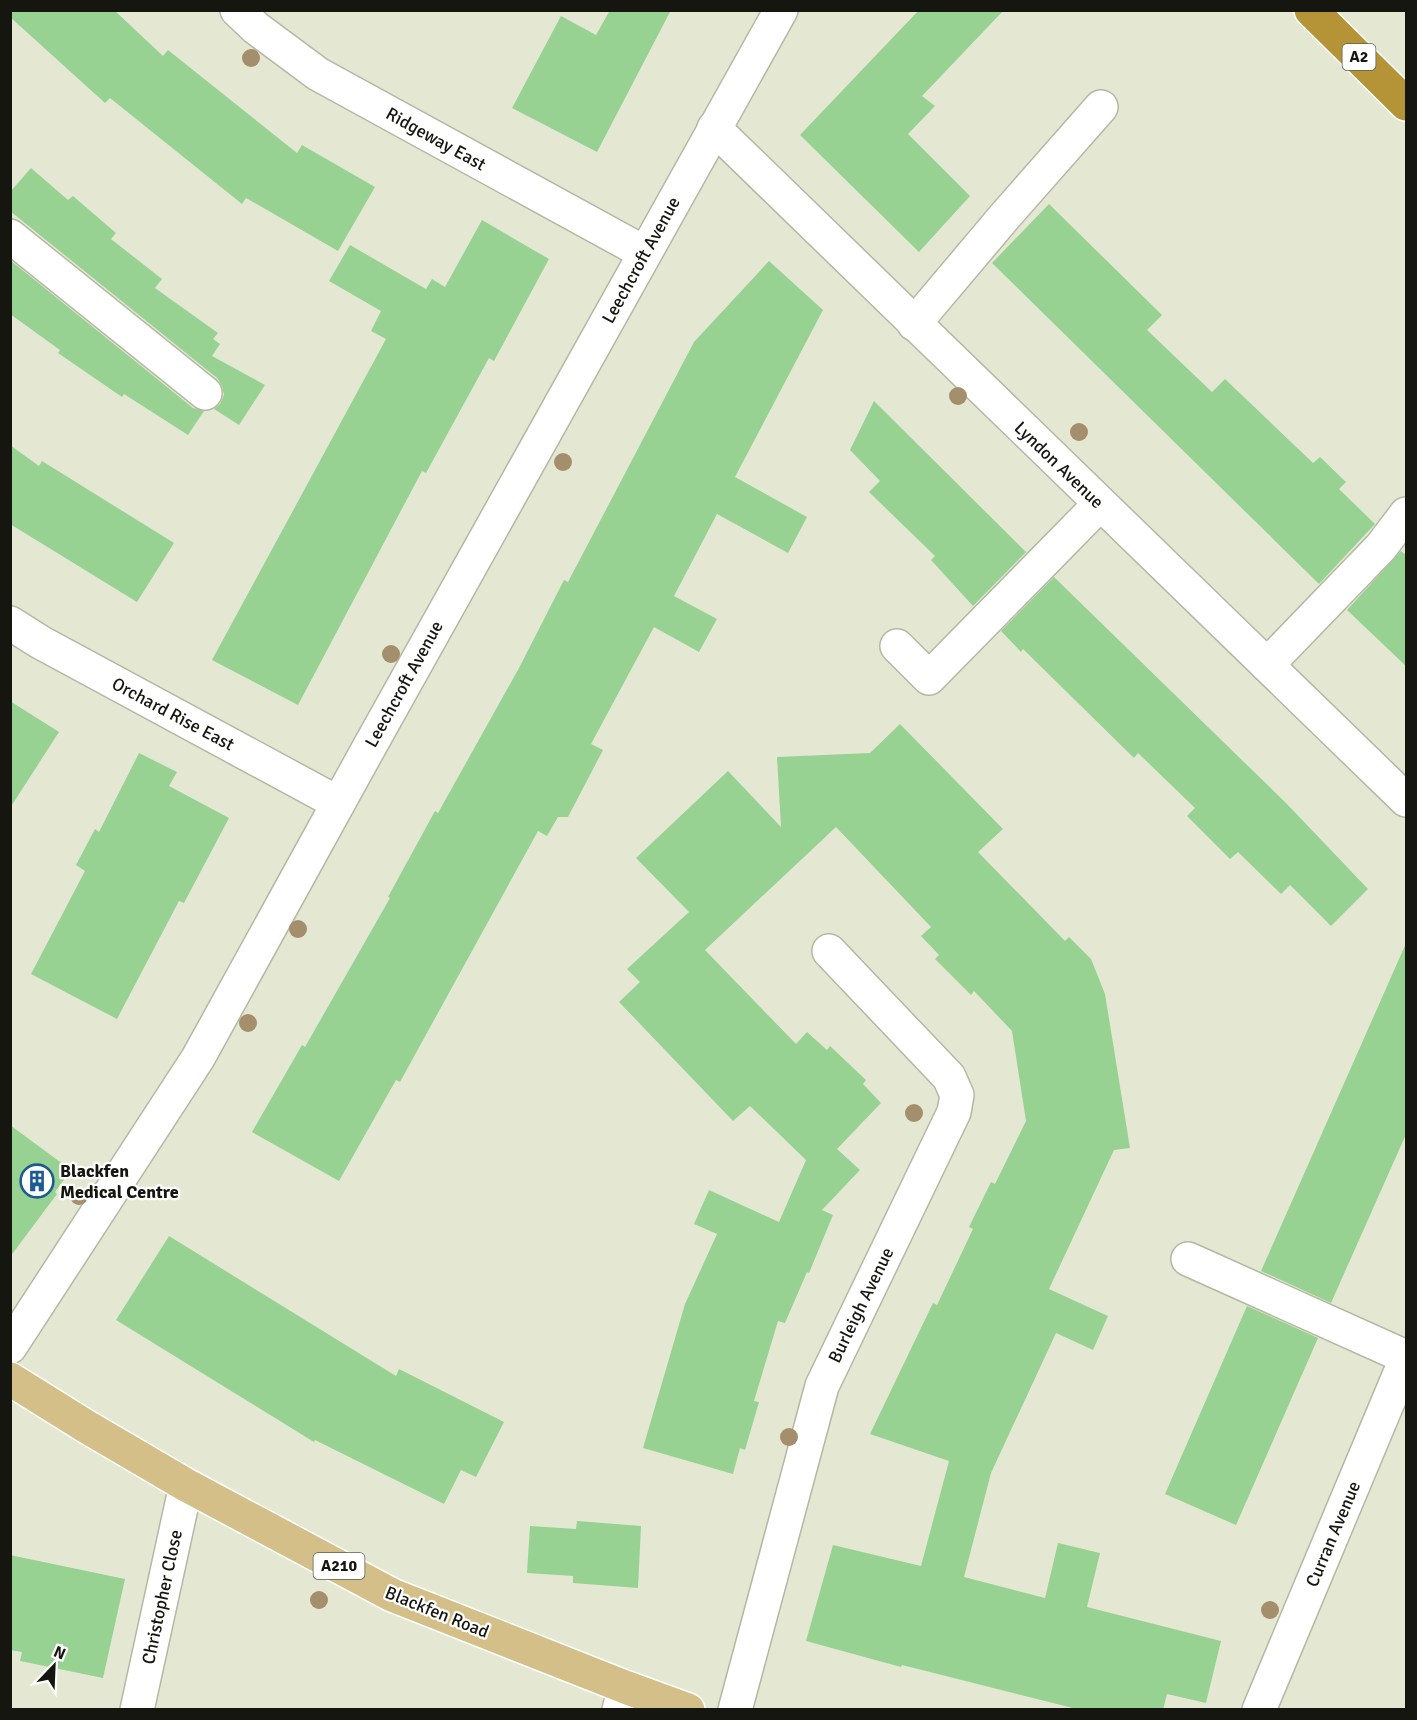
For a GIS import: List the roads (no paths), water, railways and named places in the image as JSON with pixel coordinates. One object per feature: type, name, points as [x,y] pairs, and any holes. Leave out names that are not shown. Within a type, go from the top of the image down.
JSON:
[{"type":"highway","name":"A2","points":[[1311,10],[1407,104]]},
{"type":"main road","name":"Blackfen Road","points":[[10,1380],[186,1485],[392,1594],[622,1698],[688,1710]]},
{"type":"street","name":"Ridgeway East","points":[[237,10],[256,28],[318,74],[645,254]]},
{"type":"street","name":"Leechcroft Avenue","points":[[10,1347],[198,1058],[781,10]]},
{"type":"street","points":[[914,324],[1101,106]]},
{"type":"street","name":"Lyndon Avenue","points":[[714,128],[1407,800]]},
{"type":"street","points":[[10,236],[206,393]]},
{"type":"street","points":[[897,646],[928,678],[1100,504]]},
{"type":"street","points":[[1267,665],[1381,547],[1407,514]]},
{"type":"street","name":"Orchard Rise East","points":[[10,623],[40,642],[338,804]]},
{"type":"street","name":"Burleigh Avenue","points":[[735,1710],[822,1386],[954,1112],[957,1095],[949,1077],[829,951]]},
{"type":"street","points":[[1188,1259],[1407,1358]]},
{"type":"street","name":"Curran Avenue","points":[[1259,1710],[1407,1358]]},
{"type":"street","name":"Christopher Close","points":[[137,1710],[186,1485]]},
{"type":"place","name":"Blackfen Medical Centre","points":[[37,1181]]}]
